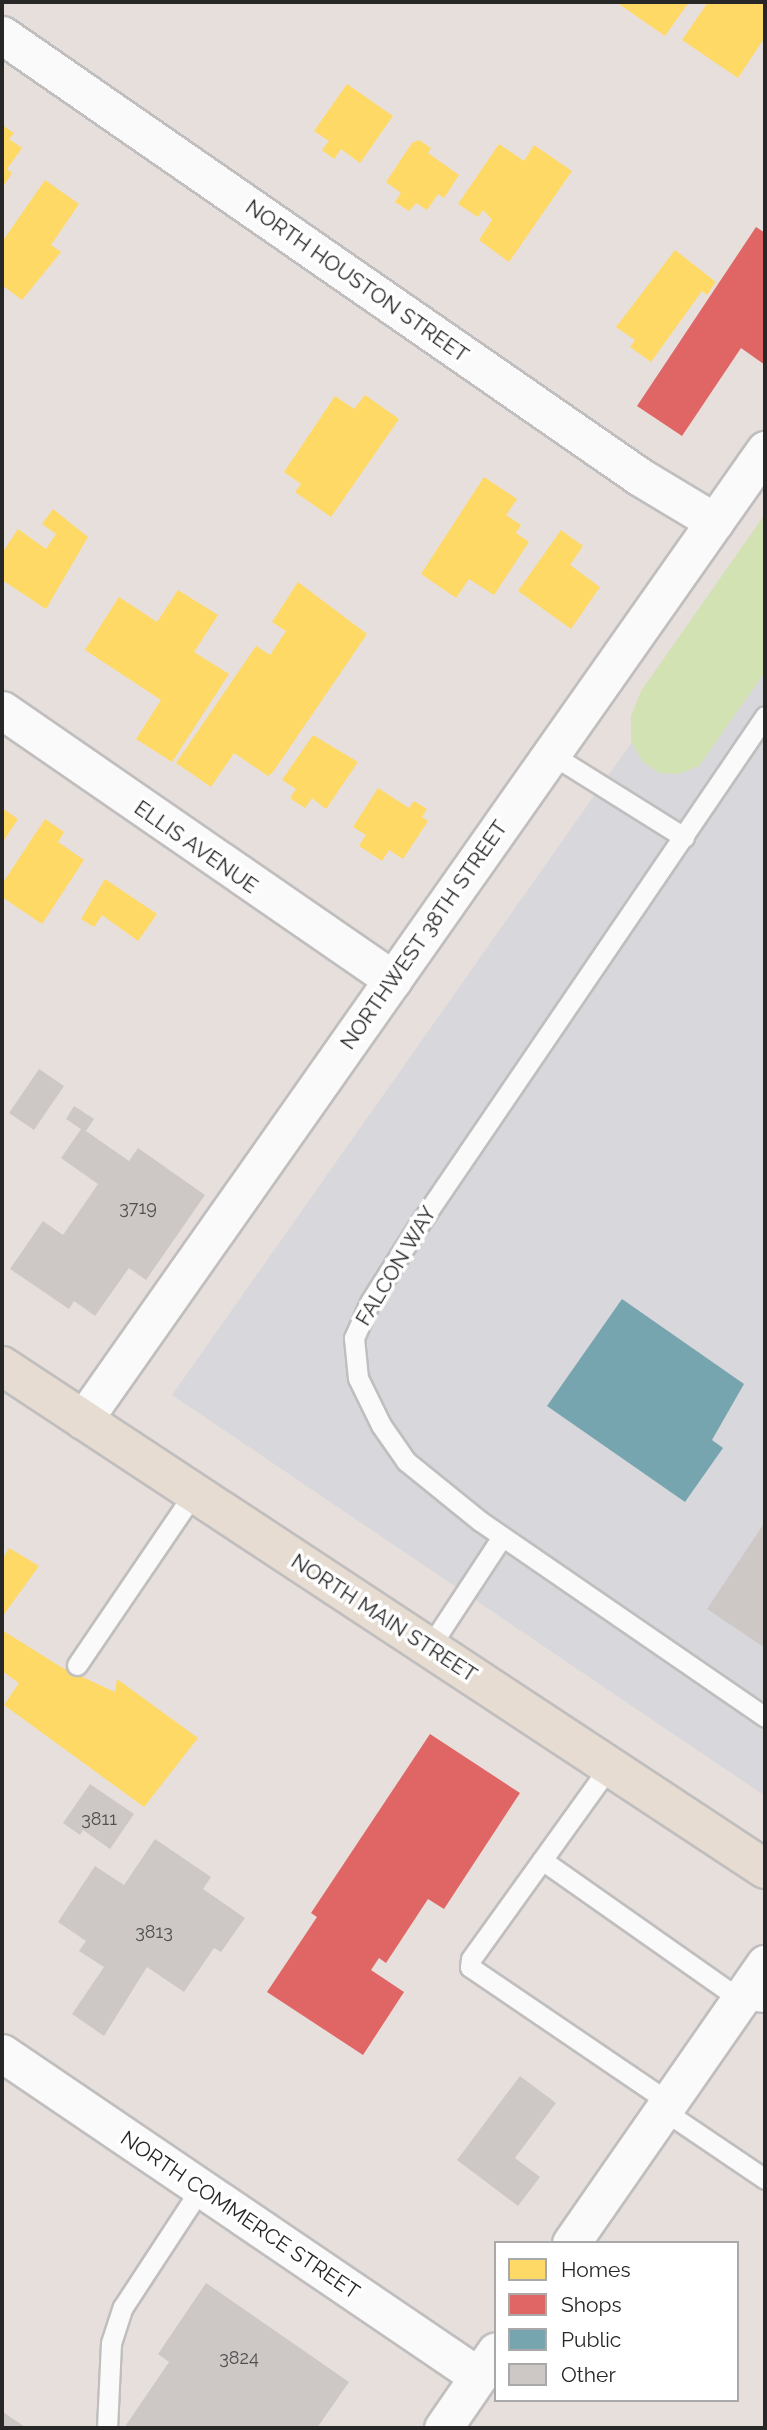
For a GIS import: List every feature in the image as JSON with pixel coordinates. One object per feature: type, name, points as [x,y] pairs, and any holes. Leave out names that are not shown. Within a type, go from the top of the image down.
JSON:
[{"type":"main road","name":"NORTH MAIN STREET","points":[[2,1366],[765,1869]]},
{"type":"street","name":"NORTH HOUSTON STREET","points":[[2,35],[640,477],[715,522]]},
{"type":"street","name":"NORTHWEST 38TH STREET","points":[[83,1420],[765,450]]},
{"type":"street","name":"ELLIS AVENUE","points":[[2,710],[393,980]]},
{"type":"street","points":[[572,2241],[666,2106],[753,2001],[765,1964]]},
{"type":"street","name":"NORTH COMMERCE STREET","points":[[2,2053],[201,2188],[487,2364]]},
{"type":"street","points":[[443,2428],[487,2364]]},
{"type":"lane","name":"FALCON WAY","points":[[765,716],[420,1223],[370,1302],[354,1338],[358,1378],[380,1425],[406,1461],[502,1537],[765,1717]]},
{"type":"lane","points":[[551,754],[684,837]]},
{"type":"lane","points":[[76,1665],[194,1493]]},
{"type":"lane","points":[[429,1648],[502,1537]]},
{"type":"lane","points":[[609,1767],[471,1959],[470,1967],[765,2179]]},
{"type":"lane","points":[[542,1860],[753,2001]]},
{"type":"lane","points":[[107,2428],[111,2343],[123,2307],[201,2188]]},
{"type":"shaded area","points":[[765,553],[765,1796],[172,1395]]},
{"type":"green space","points":[[765,514],[765,672],[699,766],[679,774],[659,773],[642,761],[631,741],[631,716],[641,691]]},
{"type":"building: Homes","points":[[616,2],[689,2],[665,36]]},
{"type":"building: Homes","points":[[708,2],[765,2],[765,37],[738,78],[682,40]]},
{"type":"building: Homes","points":[[347,84],[393,116],[360,163],[341,149],[334,159],[322,150],[329,141],[314,131]]},
{"type":"building: Homes","points":[[2,125],[14,133],[9,139],[22,148],[7,169],[12,173],[2,188]]},
{"type":"building: Homes","points":[[419,140],[431,148],[428,153],[459,175],[444,198],[438,194],[427,210],[416,203],[409,211],[395,202],[401,193],[386,182],[412,143]]},
{"type":"building: Homes","points":[[499,144],[524,161],[534,145],[572,171],[509,262],[479,240],[492,220],[486,213],[483,210],[478,217],[458,204]]},
{"type":"building: Homes","points":[[45,180],[79,204],[51,245],[61,252],[22,300],[2,285],[2,242]]},
{"type":"building: Homes","points":[[675,250],[716,282],[707,295],[702,291],[651,362],[630,347],[635,340],[616,327]]},
{"type":"building: Homes","points":[[365,395],[399,419],[331,517],[295,492],[301,484],[284,472],[335,396],[354,409]]},
{"type":"building: Homes","points":[[484,477],[517,499],[506,515],[521,525],[516,533],[529,542],[494,595],[469,579],[456,598],[421,574]]},
{"type":"building: Homes","points":[[53,509],[88,537],[46,609],[2,580],[2,553],[18,529],[46,549],[56,534],[42,524]]},
{"type":"building: Homes","points":[[561,530],[583,546],[570,565],[600,587],[571,629],[518,591]]},
{"type":"building: Homes","points":[[298,582],[367,634],[273,772],[268,776],[234,753],[211,787],[176,763],[256,646],[270,655],[286,631],[272,622]]},
{"type":"building: Homes","points":[[178,590],[218,615],[194,652],[229,674],[172,762],[136,739],[161,700],[85,650],[119,597],[157,622]]},
{"type":"building: Homes","points":[[313,735],[358,762],[326,809],[312,798],[305,808],[290,798],[296,789],[282,780]]},
{"type":"building: Homes","points":[[378,788],[409,808],[414,801],[427,809],[422,817],[428,821],[403,859],[389,850],[382,861],[359,846],[366,835],[353,827]]},
{"type":"building: Homes","points":[[2,808],[18,819],[2,843]]},
{"type":"building: Homes","points":[[45,819],[64,832],[58,842],[84,860],[42,924],[2,897],[2,884]]},
{"type":"building: Homes","points":[[105,879],[157,914],[138,941],[102,915],[94,927],[81,919]]},
{"type":"building: Homes","points":[[9,1548],[39,1566],[2,1617],[2,1560]]},
{"type":"building: Homes","points":[[2,1630],[61,1667],[115,1692],[117,1679],[198,1738],[144,1807],[4,1705],[19,1683],[2,1671]]},
{"type":"building: Shops","points":[[756,227],[765,233],[765,365],[741,348],[682,436],[637,406]]},
{"type":"building: Shops","points":[[430,1734],[520,1793],[444,1909],[428,1899],[386,1963],[379,1958],[371,1970],[404,1992],[363,2055],[267,1992],[317,1917],[311,1913]]},
{"type":"building: Public","points":[[622,1299],[744,1384],[712,1440],[723,1448],[685,1502],[547,1406]]},
{"type":"building: Other","points":[[39,1069],[64,1086],[34,1130],[9,1113]]},
{"type":"building: Other","points":[[74,1106],[94,1119],[86,1131],[129,1161],[138,1148],[205,1195],[146,1280],[129,1268],[95,1316],[74,1301],[69,1309],[10,1269],[43,1221],[63,1235],[98,1184],[61,1158],[81,1129],[66,1119]]},
{"type":"building: Other","points":[[765,1522],[765,1648],[707,1609]]},
{"type":"building: Other","points":[[90,1784],[134,1814],[110,1849],[83,1830],[80,1835],[63,1823]]},
{"type":"building: Other","points":[[155,1839],[211,1877],[203,1889],[245,1918],[221,1952],[214,1948],[184,1992],[147,1967],[104,2036],[72,2014],[104,1967],[79,1951],[86,1941],[58,1922],[95,1866],[124,1885]]},
{"type":"building: Other","points":[[520,2076],[556,2103],[515,2158],[540,2177],[518,2206],[457,2160]]},
{"type":"building: Other","points":[[206,2283],[349,2382],[317,2428],[124,2428],[169,2362],[158,2354]]},
{"type":"building: Other","points":[[2,2411],[10,2417],[27,2428],[2,2428]]}]
